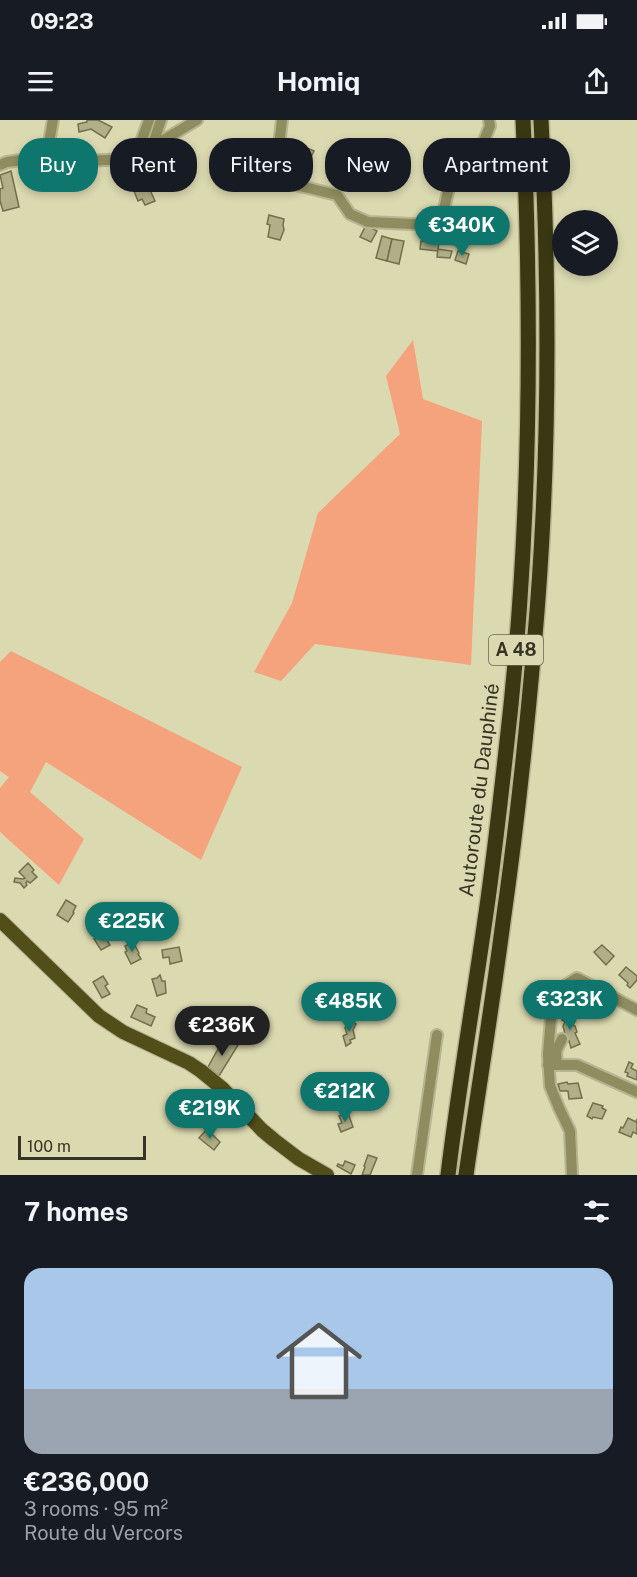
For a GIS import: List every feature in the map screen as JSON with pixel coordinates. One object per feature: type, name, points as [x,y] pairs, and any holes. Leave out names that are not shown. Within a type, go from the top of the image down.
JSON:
[{"type":"highway","name":"Autoroute du Dauphiné","points":[[448,1175],[494,854],[520,598],[529,380],[529,273],[523,120]]},
{"type":"highway","name":"Autoroute du Dauphiné","points":[[466,1175],[504,921],[528,718],[538,591],[547,351],[547,265],[541,120]]},
{"type":"main road","points":[[0,920],[99,1017],[123,1032],[201,1071],[223,1089],[274,1140],[327,1175]]},
{"type":"street","points":[[50,138],[53,120]]},
{"type":"street","points":[[142,138],[149,120]]},
{"type":"street","points":[[155,138],[160,120]]},
{"type":"street","points":[[167,138],[197,120]]},
{"type":"street","points":[[282,120],[275,180],[337,195],[350,214],[368,222],[434,225],[442,218],[450,183],[460,168],[483,143],[490,126],[489,120]]},
{"type":"street","points":[[0,165],[18,160]]},
{"type":"street","points":[[553,1065],[551,1017],[566,985],[577,978],[637,1010]]},
{"type":"street","points":[[417,1175],[437,1035]]},
{"type":"street","points":[[562,1040],[556,1050],[550,1086],[570,1131],[572,1175]]},
{"type":"street","points":[[553,1065],[577,1065],[637,1092]]},
{"type":"shaded area","points":[[413,340],[423,399],[482,421],[471,665],[315,644],[281,681],[254,672],[292,603],[318,513],[400,434],[386,376]]},
{"type":"shaded area","points":[[11,651],[242,767],[201,860],[46,762],[30,792],[84,839],[59,885],[0,832],[0,788],[9,777],[0,771],[0,662]]},
{"type":"building","points":[[87,120],[98,120],[112,127],[105,138],[91,129],[79,132],[78,124],[87,122]]},
{"type":"building","points":[[11,171],[19,207],[3,211],[0,201],[0,189],[3,188],[0,175]]},
{"type":"building","points":[[134,192],[151,192],[155,201],[145,205],[142,199],[138,201]]},
{"type":"building","points":[[269,215],[284,219],[284,230],[280,240],[268,237]]},
{"type":"building","points":[[366,225],[377,231],[371,242],[360,237]]},
{"type":"building","points":[[428,229],[440,230],[438,251],[420,249],[421,241],[427,241]]},
{"type":"building","points":[[455,232],[467,234],[464,246],[449,244]]},
{"type":"building","points":[[382,236],[392,239],[387,261],[376,258]]},
{"type":"building","points":[[392,239],[404,241],[399,264],[387,261]]},
{"type":"building","points":[[438,249],[452,251],[450,258],[437,257]]},
{"type":"building","points":[[458,251],[469,254],[466,264],[455,260]]},
{"type":"building","points":[[28,863],[37,877],[30,883],[27,881],[24,888],[20,883],[14,882],[15,878],[25,878],[19,872]]},
{"type":"building","points":[[66,900],[76,906],[68,922],[57,915]]},
{"type":"building","points":[[97,924],[110,945],[101,950],[94,939],[97,938],[91,927]]},
{"type":"building","points":[[133,942],[141,959],[131,964],[125,952],[127,951],[125,946]]},
{"type":"building","points":[[602,945],[614,956],[606,965],[594,952]]},
{"type":"building","points":[[179,947],[182,961],[170,964],[169,957],[163,958],[162,950]]},
{"type":"building","points":[[626,967],[637,976],[637,980],[630,988],[619,975]]},
{"type":"building","points":[[160,975],[162,981],[165,981],[166,993],[157,996],[152,979]]},
{"type":"building","points":[[103,976],[110,994],[102,998],[93,982]]},
{"type":"building","points":[[137,1005],[147,1009],[146,1013],[155,1017],[151,1026],[131,1017]]},
{"type":"building","points":[[565,1014],[575,1021],[573,1025],[580,1044],[571,1048],[563,1026],[565,1022],[562,1020]]},
{"type":"building","points":[[351,1021],[356,1024],[353,1030],[355,1038],[350,1040],[351,1043],[346,1046],[343,1036],[347,1034],[345,1028]]},
{"type":"building","points":[[223,1040],[238,1045],[219,1076],[208,1067]]},
{"type":"building","points":[[629,1062],[633,1064],[631,1068],[637,1071],[637,1080],[627,1076],[628,1073],[625,1072]]},
{"type":"building","points":[[567,1082],[568,1084],[578,1083],[582,1098],[569,1099],[568,1091],[560,1091],[558,1084]]},
{"type":"building","points":[[315,1085],[330,1092],[325,1102],[310,1095]]},
{"type":"building","points":[[593,1103],[603,1106],[602,1108],[606,1110],[602,1119],[593,1117],[592,1119],[587,1116]]},
{"type":"building","points":[[348,1113],[353,1127],[341,1132],[338,1124],[342,1123],[339,1116]]},
{"type":"building","points":[[628,1118],[636,1122],[637,1119],[637,1134],[633,1132],[631,1137],[619,1132]]},
{"type":"building","points":[[207,1129],[220,1142],[214,1150],[199,1138]]},
{"type":"building","points":[[368,1155],[377,1158],[370,1175],[362,1175],[364,1166]]},
{"type":"building","points":[[345,1161],[355,1165],[351,1174],[337,1166],[338,1164],[343,1166]]}]
